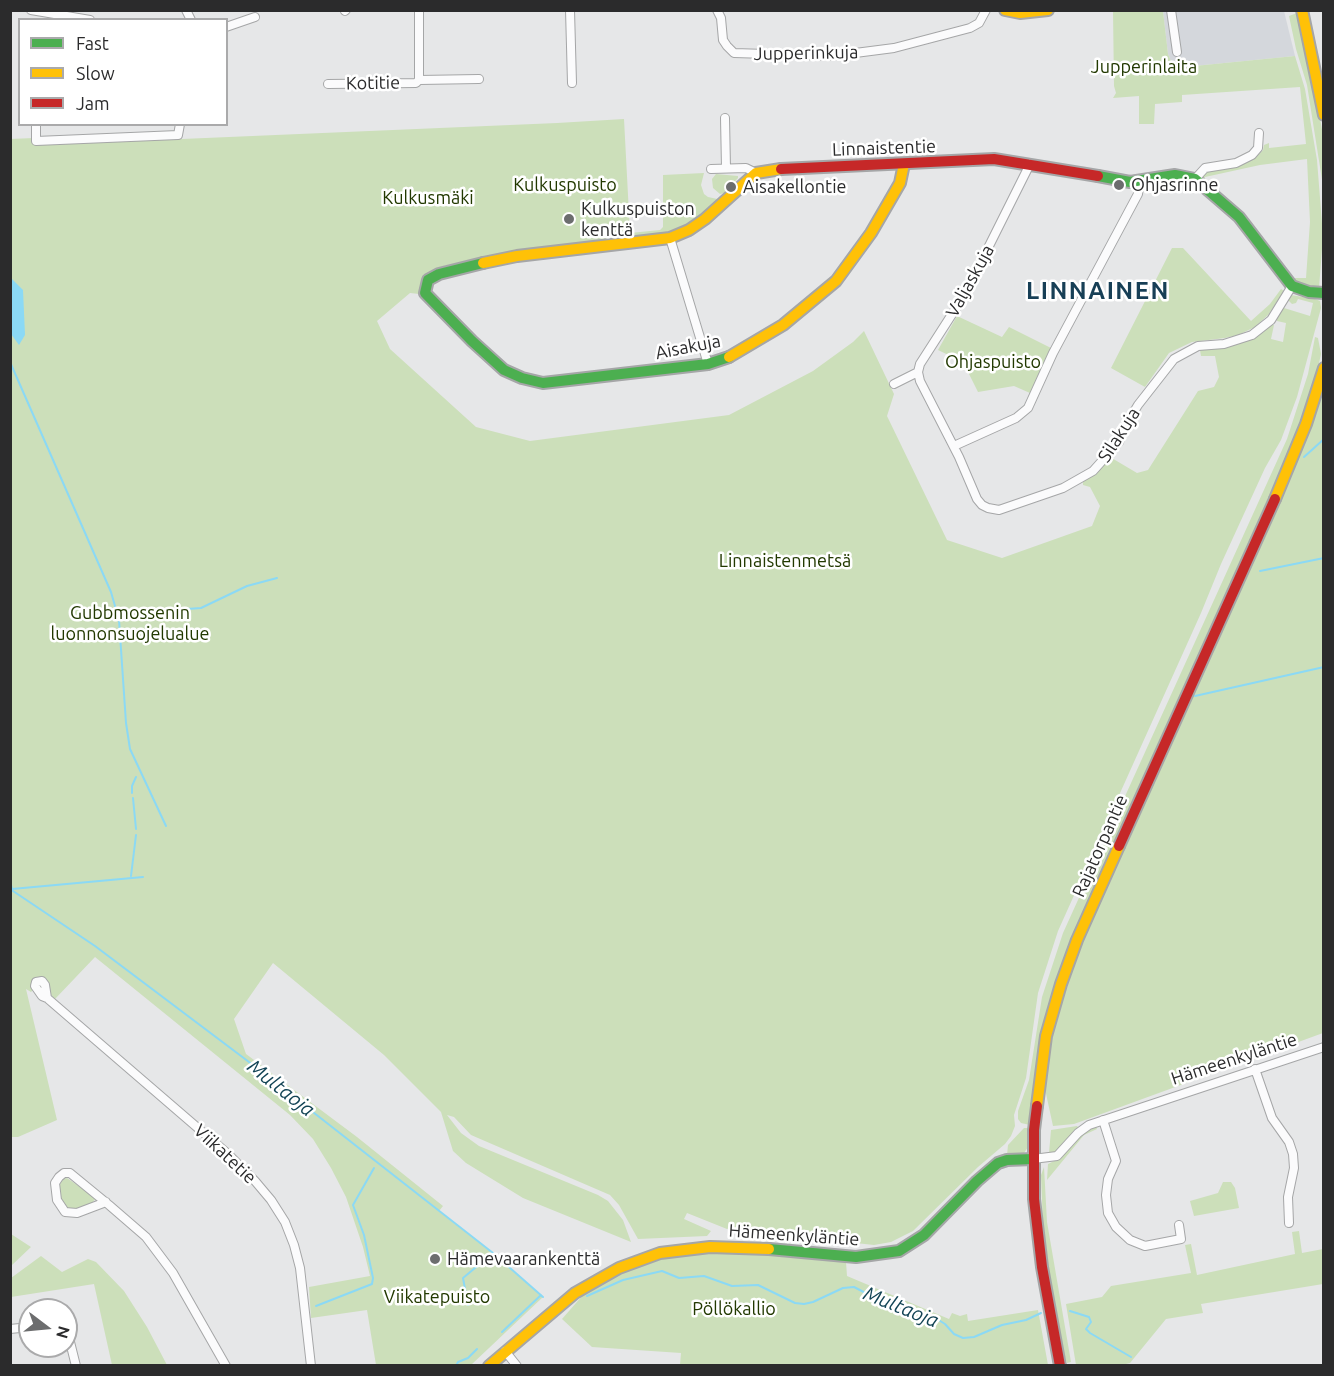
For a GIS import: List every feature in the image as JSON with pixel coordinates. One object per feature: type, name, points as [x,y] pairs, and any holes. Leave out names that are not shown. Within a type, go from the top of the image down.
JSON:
[{"type":"street","name":"Kotitie","points":[[328,84],[416,82],[419,80],[419,10]]},
{"type":"street","points":[[570,10],[572,83]]},
{"type":"street","name":"Jupperinkuja","points":[[717,10],[721,18],[723,40],[734,52],[832,56],[894,48],[970,28],[979,23],[986,10]]},
{"type":"street","points":[[1005,10],[1020,13],[1048,10]]},
{"type":"street","points":[[1171,10],[1177,52]]},
{"type":"street","points":[[1302,10],[1323,115]]},
{"type":"street","points":[[31,11],[77,18]]},
{"type":"street","points":[[228,26],[255,17]]},
{"type":"street","points":[[419,80],[479,79]]},
{"type":"street","points":[[725,118],[726,168]]},
{"type":"street","points":[[36,126],[36,141],[178,135],[180,126]]},
{"type":"street","points":[[1259,133],[1258,148],[1252,155],[1236,163],[1205,168],[1194,180],[1239,217],[1292,286],[1309,292],[1323,293]]},
{"type":"street","name":"Linnaistentie","points":[[756,173],[775,169],[994,159],[1130,182],[1175,175],[1194,180]]},
{"type":"street","name":"Aisakuja","points":[[670,238],[517,256],[486,262],[439,274],[428,280],[425,293],[504,370],[522,378],[543,383],[708,364],[727,358],[783,325],[813,302],[836,280],[872,233],[900,183],[904,164]]},
{"type":"street","name":"Valjaskuja","points":[[918,372],[920,364],[965,294],[1030,164]]},
{"type":"street","points":[[708,364],[670,238],[689,230],[705,219],[756,173],[746,168],[711,169]]},
{"type":"street","points":[[954,446],[1016,418],[1028,408],[1053,353],[1138,194],[1140,181]]},
{"type":"street","name":"Silakuja","points":[[918,372],[920,381],[954,446],[977,499],[982,505],[999,510],[1077,482],[1093,471],[1109,456],[1138,405],[1174,359],[1198,346],[1224,344],[1252,335],[1271,320],[1292,286]]},
{"type":"street","name":"Rajatorpantie","points":[[1060,1365],[1042,1267],[1034,1199],[1033,1159],[1036,1100],[1046,1036],[1060,984],[1077,940],[1297,447],[1315,399],[1323,368]]},
{"type":"street","points":[[894,384],[918,372]]},
{"type":"street","name":"Viikatetie","points":[[47,998],[228,1154],[271,1200],[288,1229],[300,1268],[311,1365]]},
{"type":"street","name":"Hämeenkyläntie","points":[[489,1365],[575,1293],[605,1275],[639,1260],[681,1249],[731,1246],[855,1257],[891,1253],[924,1235],[998,1163],[1007,1160],[1058,1156],[1080,1130],[1089,1125],[1323,1047]]},
{"type":"street","points":[[1255,1069],[1269,1112],[1289,1142],[1293,1154],[1294,1168],[1288,1197],[1289,1222]]},
{"type":"street","points":[[1103,1120],[1116,1161],[1108,1179],[1106,1195],[1108,1213],[1116,1227],[1130,1240],[1145,1246],[1181,1239],[1179,1225]]},
{"type":"street","points":[[106,1202],[70,1214],[65,1212],[57,1200],[55,1183],[64,1173],[70,1173],[106,1202],[146,1237],[159,1252],[185,1292],[226,1365]]},
{"type":"street","points":[[506,1351],[518,1365]]},
{"type":"shaded area","points":[[1163,11],[1284,11],[1295,56],[1174,68],[1168,54]]},
{"type":"green space","name":"Jupperinlaita","points":[[1113,11],[1163,11],[1168,54],[1174,68],[1295,56],[1305,89],[1317,160],[1323,236],[1319,288],[1311,289],[1292,282],[1295,278],[1306,278],[1310,222],[1307,159],[1260,165],[1205,177],[1205,182],[1202,182],[1201,177],[1205,170],[1256,157],[1263,150],[1264,145],[1269,143],[1269,148],[1306,144],[1300,87],[1182,95],[1182,102],[1155,104],[1154,124],[1139,124],[1139,96],[1113,98],[1116,93]]},
{"type":"green space","points":[[1297,13],[1303,26],[1323,135],[1323,186],[1307,85],[1289,16]]},
{"type":"green space","points":[[624,119],[630,233],[660,230],[663,227],[663,175],[704,173],[701,185],[704,194],[722,200],[706,216],[669,235],[502,253],[444,266],[424,277],[419,294],[410,293],[377,321],[390,349],[476,427],[530,441],[729,415],[813,371],[853,342],[864,331],[894,394],[887,416],[947,540],[1002,558],[1092,526],[1100,506],[1090,487],[1083,485],[1083,482],[1110,457],[1137,473],[1148,470],[1198,391],[1214,387],[1219,377],[1215,356],[1201,356],[1200,350],[1214,348],[1270,325],[1274,325],[1271,339],[1283,342],[1286,323],[1277,321],[1276,316],[1284,308],[1310,316],[1313,303],[1298,299],[1292,304],[1288,300],[1291,295],[1320,301],[1321,308],[1297,397],[1281,440],[1265,468],[1221,564],[1058,931],[1038,993],[1026,1078],[1014,1115],[1015,1126],[1011,1136],[913,1231],[891,1242],[874,1245],[727,1229],[687,1213],[684,1219],[711,1231],[707,1236],[638,1239],[619,1205],[610,1195],[471,1135],[454,1117],[447,1115],[461,1133],[479,1146],[608,1201],[623,1220],[631,1242],[523,1198],[466,1163],[453,1151],[441,1112],[384,1055],[273,963],[234,1019],[246,1054],[357,1137],[443,1206],[439,1211],[493,1253],[543,1297],[471,1365],[376,1365],[367,1310],[311,1318],[309,1287],[370,1276],[346,1197],[313,1139],[290,1115],[95,957],[55,999],[50,994],[48,982],[43,979],[31,992],[26,989],[57,1120],[18,1137],[11,1137],[10,139],[34,138],[34,145]]},
{"type":"green space","points":[[716,174],[738,176],[738,178],[724,193],[720,194],[713,188],[712,179]]},
{"type":"green space","points":[[1172,248],[1183,248],[1251,321],[1270,304],[1281,289],[1284,291],[1268,315],[1255,327],[1238,335],[1192,342],[1169,353],[1145,387],[1111,368]]},
{"type":"green space","name":"Ohjaspuisto","points":[[957,316],[1002,337],[1009,327],[1051,348],[1030,393],[1014,386],[978,392],[963,362],[938,350]]},
{"type":"green space","points":[[1315,337],[1318,338],[1321,354],[1313,391],[1286,463],[1080,920],[1030,1125],[1021,1123],[1018,1119],[1018,1111],[1029,1080],[1042,997],[1063,933],[1287,439],[1308,374]]},
{"type":"green space","points":[[1323,387],[1323,1033],[1074,1124],[1053,1126],[1045,1089],[1051,1039],[1073,962]]},
{"type":"green space","points":[[1077,1126],[1059,1151],[1049,1153],[1051,1130]]},
{"type":"green space","points":[[1096,1126],[1097,1129],[1084,1135],[1047,1180],[1048,1164],[1062,1157],[1083,1132]]},
{"type":"green space","points":[[1024,1128],[1030,1128],[1028,1147],[1020,1155],[1007,1155],[1008,1145]]},
{"type":"green space","points":[[1044,1167],[1047,1222],[1071,1362],[1067,1363],[1059,1339],[1044,1252],[1041,1175]]},
{"type":"green space","points":[[67,1178],[96,1198],[89,1207],[77,1211],[65,1208],[58,1188],[63,1179]]},
{"type":"green space","points":[[1223,1182],[1231,1182],[1235,1188],[1239,1208],[1194,1216],[1190,1201],[1218,1193]]},
{"type":"green space","points":[[1299,1231],[1302,1253],[1323,1249],[1323,1284],[1201,1304],[1203,1313],[1166,1319],[1130,1363],[1118,1366],[1076,1365],[1066,1304],[1102,1297],[1111,1286],[1191,1273],[1185,1245],[1191,1244],[1197,1275],[1295,1254],[1292,1232]]},
{"type":"green space","points":[[11,1234],[31,1247],[11,1266]]},
{"type":"green space","name":"Pöllökallio","points":[[722,1251],[846,1262],[847,1276],[949,1319],[952,1313],[960,1316],[967,1314],[968,1321],[1038,1310],[1048,1365],[680,1365],[681,1353],[592,1347],[562,1319],[583,1295],[611,1277],[633,1267],[678,1255]]},
{"type":"green space","points":[[41,1256],[62,1272],[88,1259],[96,1262],[124,1291],[167,1365],[112,1365],[94,1284],[11,1297],[11,1278]]},
{"type":"water","points":[[11,278],[23,290],[25,335],[19,345],[11,334]]},
{"type":"waterway","points":[[10,362],[111,592],[119,620],[130,749],[166,826]]},
{"type":"waterway","points":[[1304,457],[1324,439]]},
{"type":"waterway","points":[[1260,571],[1324,558]]},
{"type":"waterway","points":[[119,620],[173,610],[201,608],[247,586],[277,578]]},
{"type":"waterway","points":[[1195,696],[1324,667]]},
{"type":"waterway","points":[[132,793],[136,777]]},
{"type":"waterway","points":[[133,798],[136,829]]},
{"type":"waterway","points":[[131,876],[136,835]]},
{"type":"waterway","points":[[10,881],[12,889],[143,877]]},
{"type":"waterway","name":"Multaoja","points":[[10,889],[95,946],[249,1062],[493,1253],[543,1297]]},
{"type":"waterway","points":[[316,1306],[372,1284],[373,1278],[364,1235],[353,1205],[374,1168]]},
{"type":"waterway","points":[[468,1305],[463,1278],[493,1253]]},
{"type":"waterway","name":"Multaoja","points":[[587,1296],[623,1280],[662,1271],[679,1278],[704,1276],[732,1286],[758,1285],[795,1303],[804,1304],[843,1288],[854,1287],[881,1301],[937,1319],[954,1334],[963,1338],[974,1337],[1002,1325],[1026,1320],[1041,1313]]},
{"type":"waterway","points":[[502,1332],[541,1295]]},
{"type":"waterway","name":"Multaoja","points":[[1070,1311],[1089,1317],[1091,1322],[1086,1329],[1090,1333],[1131,1357]]},
{"type":"waterway","points":[[456,1366],[458,1362],[468,1358],[477,1349]]},
{"type":"traffic: fast","points":[[1098,176],[1130,182],[1175,175],[1195,179],[1239,217],[1292,286],[1309,292],[1324,293]]},
{"type":"traffic: fast","points":[[483,263],[439,274],[428,280],[425,293],[504,370],[522,378],[543,383],[708,364],[729,357]]},
{"type":"traffic: fast","points":[[769,1249],[856,1257],[899,1251],[924,1235],[998,1163],[1007,1160],[1033,1159]]},
{"type":"traffic: slow","points":[[1005,10],[1020,13],[1048,10]]},
{"type":"traffic: slow","points":[[1302,10],[1324,115]]},
{"type":"traffic: slow","points":[[729,357],[783,325],[836,281],[871,233],[900,183],[904,164]]},
{"type":"traffic: slow","points":[[483,263],[517,256],[670,238],[689,230],[705,219],[756,173],[781,169]]},
{"type":"traffic: slow","points":[[1275,499],[1306,424],[1324,368]]},
{"type":"traffic: slow","points":[[1037,1106],[1046,1036],[1061,984],[1077,940],[1119,846]]},
{"type":"traffic: slow","points":[[489,1366],[575,1293],[619,1268],[660,1253],[710,1247],[769,1249]]},
{"type":"traffic: jam","points":[[781,169],[994,159],[1098,176]]},
{"type":"traffic: jam","points":[[1119,846],[1275,499]]},
{"type":"traffic: jam","points":[[1037,1106],[1034,1130],[1034,1199],[1042,1267],[1060,1366]]},
{"type":"place","name":"Ohjasrinne","points":[[1119,185]]},
{"type":"place","name":"Aisakellontie","points":[[731,187]]},
{"type":"place","name":"Kulkuspuiston kenttä","points":[[569,219]]},
{"type":"place","name":"Hämevaarankenttä","points":[[435,1259]]},
{"type":"district","name":"LINNAINEN","points":[[1098,291]]},
{"type":"park label","name":"Kulkuspuisto","points":[[565,185]]},
{"type":"park label","name":"Kulkusmäki","points":[[428,198]]},
{"type":"park label","name":"Linnaistenmetsä","points":[[785,561]]},
{"type":"park label","name":"Gubbmossenin luonnonsuojelualue","points":[[130,623]]},
{"type":"park label","name":"Viikatepuisto","points":[[437,1297]]}]
